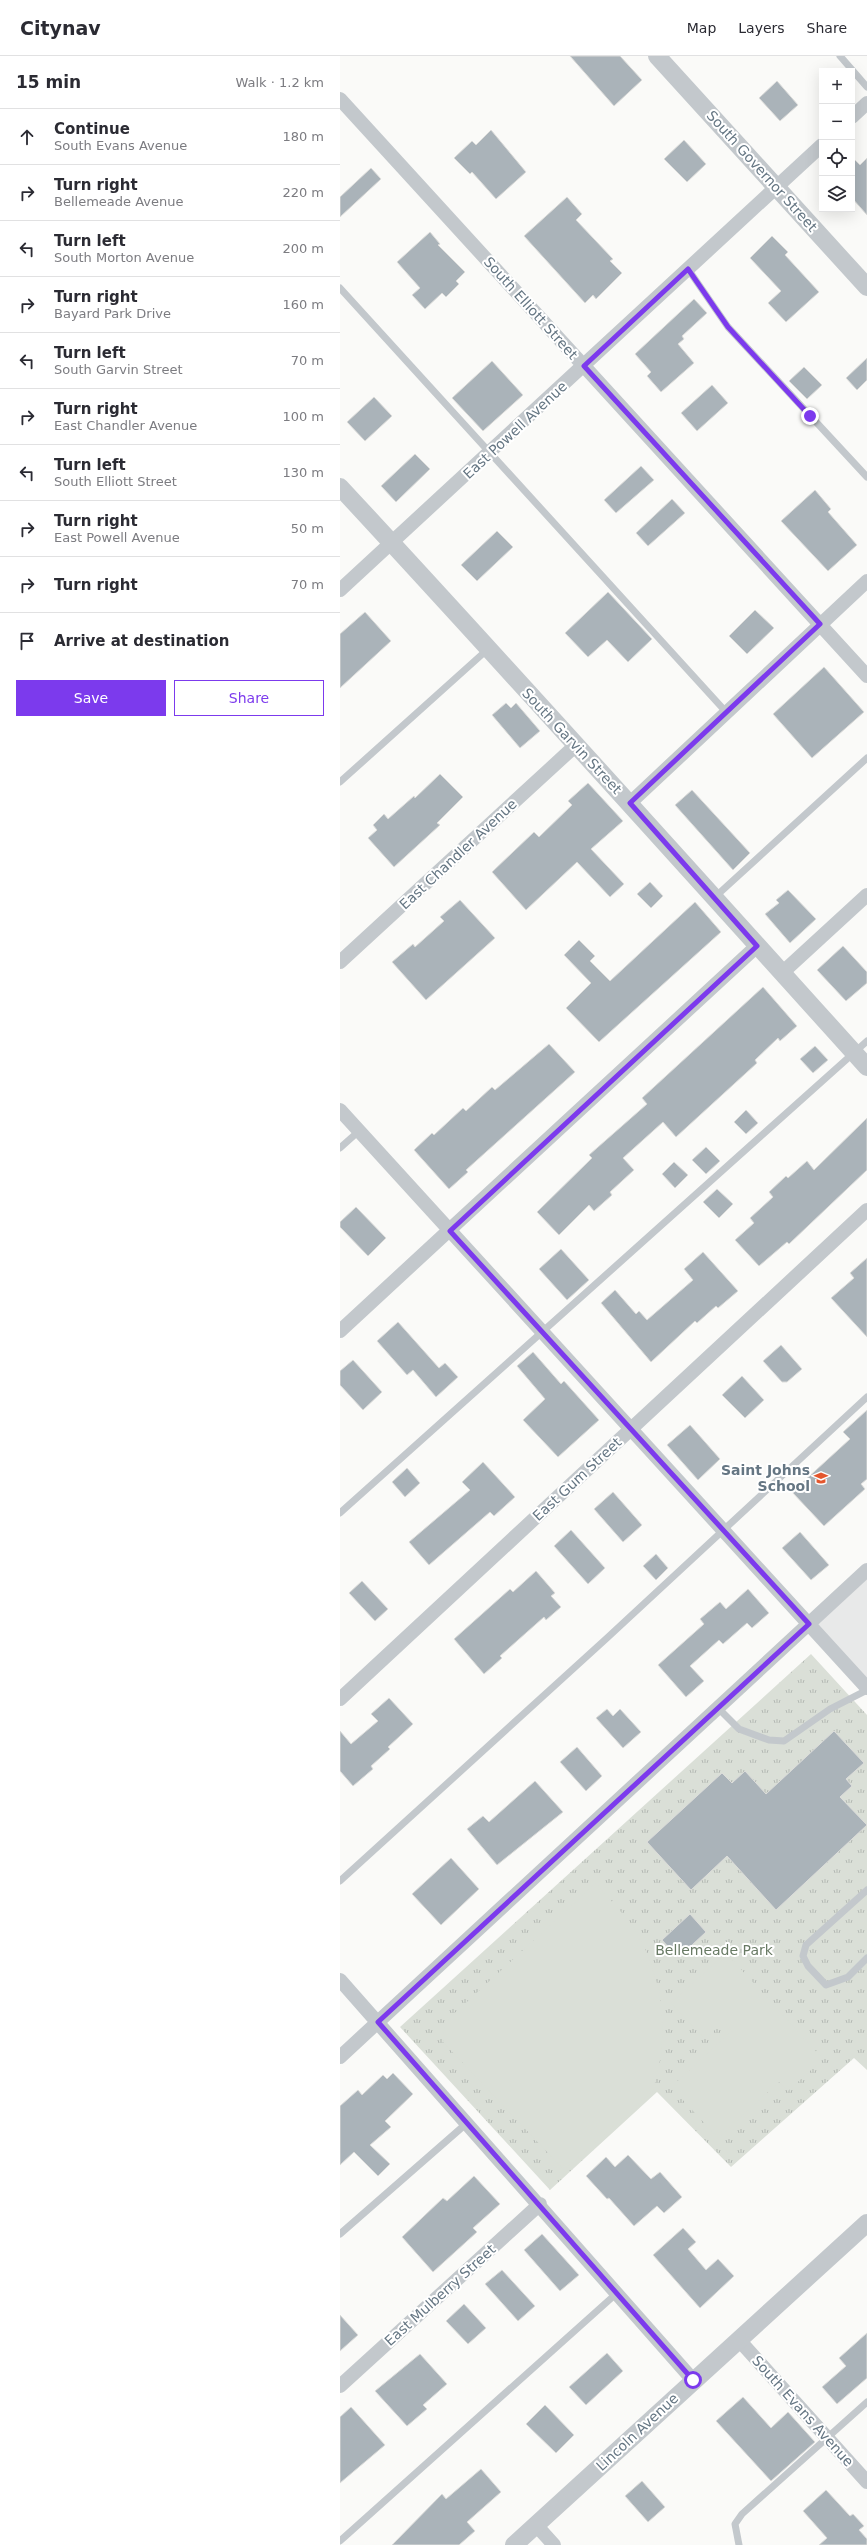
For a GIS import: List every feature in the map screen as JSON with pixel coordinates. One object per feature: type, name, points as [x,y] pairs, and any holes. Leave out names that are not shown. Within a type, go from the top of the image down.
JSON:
[{"type":"street","name":"South Governor Street","points":[[657,56],[867,287]]},
{"type":"street","name":"South Elliott Street","points":[[340,99],[867,676]]},
{"type":"street","points":[[855,114],[867,103]]},
{"type":"street","name":"East Powell Avenue","points":[[340,590],[819,148]]},
{"type":"street","name":"South Garvin Street","points":[[340,487],[575,746],[630,803],[782,973],[861,1047],[867,1067]]},
{"type":"street","points":[[630,803],[867,581]]},
{"type":"street","name":"East Chandler Avenue","points":[[340,962],[575,746]]},
{"type":"street","points":[[782,973],[867,895]]},
{"type":"street","points":[[340,1331],[757,946]]},
{"type":"street","points":[[340,1110],[867,1689]]},
{"type":"street","name":"East Gum Street","points":[[340,1699],[867,1210]]},
{"type":"street","points":[[340,2057],[867,1570]]},
{"type":"street","points":[[340,1980],[618,2292],[693,2380]]},
{"type":"street","name":"East Mulberry Street","points":[[340,2386],[540,2204]]},
{"type":"street","name":"Lincoln Avenue","points":[[514,2545],[693,2380],[867,2223]]},
{"type":"street","name":"South Evans Avenue","points":[[739,2340],[867,2482]]},
{"type":"street","points":[[536,2525],[554,2545]]},
{"type":"lane","points":[[840,56],[867,87]]},
{"type":"lane","points":[[688,269],[728,327],[867,477]]},
{"type":"lane","points":[[340,288],[727,712]]},
{"type":"lane","points":[[340,782],[488,649]]},
{"type":"lane","points":[[714,898],[867,758]]},
{"type":"lane","points":[[340,1513],[861,1047]]},
{"type":"lane","points":[[340,1148],[359,1131]]},
{"type":"lane","points":[[340,1881],[607,1638],[722,1529],[867,1397]]},
{"type":"lane","points":[[718,1708],[739,1729],[769,1740],[784,1741],[830,1709],[867,1689]]},
{"type":"lane","points":[[867,1890],[806,1945],[803,1956],[808,1966],[826,1985],[848,1977],[867,1958]]},
{"type":"lane","points":[[340,2234],[467,2123]]},
{"type":"lane","points":[[340,2541],[618,2292]]},
{"type":"lane","points":[[739,2545],[735,2524],[742,2514],[826,2436],[867,2402]]},
{"type":"shaded area","points":[[867,1579],[867,1683],[815,1627]]},
{"type":"green space","name":"Bellemeade Park","points":[[811,1654],[867,1715],[867,2070],[854,2058],[731,2167],[657,2092],[550,2190],[400,2027]]},
{"type":"green space","points":[[596,1883],[633,1926],[648,1955],[659,1990],[663,2027],[661,2056],[653,2091],[564,2170],[443,2042],[445,2022]]},
{"type":"green space","points":[[726,1953],[823,2059],[788,2091],[779,2082],[718,2138],[671,2087],[732,2031],[724,2021],[705,2039],[671,2003]]},
{"type":"building","points":[[570,56],[620,56],[642,80],[614,106]]},
{"type":"building","points":[[777,81],[798,105],[780,121],[759,98]]},
{"type":"building","points":[[491,130],[526,172],[496,199],[472,172],[470,174],[454,158],[472,141],[476,145]]},
{"type":"building","points":[[684,140],[706,164],[687,182],[664,159]]},
{"type":"building","points":[[867,158],[867,215],[855,201],[855,160],[860,165]]},
{"type":"building","points":[[371,168],[381,179],[340,217],[340,197]]},
{"type":"building","points":[[567,197],[582,214],[576,220],[613,259],[610,261],[622,273],[596,299],[593,295],[585,303],[524,236]]},
{"type":"building","points":[[430,232],[440,244],[438,245],[465,272],[456,281],[459,284],[446,297],[442,293],[425,309],[412,295],[420,288],[397,262]]},
{"type":"building","points":[[772,236],[788,252],[785,255],[819,292],[786,322],[768,303],[781,291],[750,258]]},
{"type":"building","points":[[694,299],[707,313],[682,336],[684,339],[678,344],[694,363],[661,392],[647,376],[651,372],[635,354]]},
{"type":"building","points":[[867,358],[867,380],[857,390],[846,378]]},
{"type":"building","points":[[492,361],[523,395],[483,431],[452,398]]},
{"type":"building","points":[[804,367],[822,385],[807,399],[789,381]]},
{"type":"building","points":[[712,385],[728,403],[697,431],[681,413]]},
{"type":"building","points":[[374,397],[392,416],[365,441],[347,422]]},
{"type":"building","points":[[415,454],[430,469],[396,502],[381,486]]},
{"type":"building","points":[[641,466],[654,480],[616,513],[604,500]]},
{"type":"building","points":[[815,490],[831,509],[828,512],[857,545],[828,571],[781,521]]},
{"type":"building","points":[[672,499],[685,513],[648,546],[636,533]]},
{"type":"building","points":[[497,531],[513,547],[477,581],[461,565]]},
{"type":"building","points":[[608,592],[652,639],[628,662],[607,640],[588,657],[565,633]]},
{"type":"building","points":[[755,610],[774,628],[747,654],[729,636]]},
{"type":"building","points":[[365,612],[391,641],[340,688],[340,634]]},
{"type":"building","points":[[824,667],[864,712],[812,758],[773,714]]},
{"type":"building","points":[[506,703],[511,708],[516,703],[540,731],[520,748],[492,715]]},
{"type":"building","points":[[440,774],[463,797],[437,823],[440,825],[394,867],[368,838],[377,830],[373,825],[384,814],[388,819],[414,796],[415,798]]},
{"type":"building","points":[[588,783],[623,821],[591,849],[624,884],[610,897],[577,862],[526,910],[492,872],[534,832],[539,837],[572,805],[568,801]]},
{"type":"building","points":[[692,790],[750,853],[733,870],[675,805]]},
{"type":"building","points":[[650,882],[663,896],[651,908],[637,894]]},
{"type":"building","points":[[788,890],[816,919],[790,943],[765,914],[779,903],[776,900]]},
{"type":"building","points":[[460,900],[495,938],[426,1000],[392,962],[413,944],[415,947],[444,921],[440,917]]},
{"type":"building","points":[[695,902],[721,932],[599,1042],[566,1008],[591,983],[564,955],[579,940],[595,956],[590,961],[610,981]]},
{"type":"building","points":[[843,946],[867,972],[867,983],[846,1001],[817,970]]},
{"type":"building","points":[[763,987],[797,1026],[780,1041],[778,1038],[755,1060],[757,1063],[676,1137],[663,1122],[623,1158],[634,1170],[610,1192],[612,1195],[594,1211],[589,1205],[559,1235],[537,1212],[592,1158],[589,1155],[647,1104],[642,1098]]},
{"type":"building","points":[[549,1044],[575,1072],[466,1170],[468,1172],[449,1189],[414,1150],[432,1133],[434,1135],[463,1108],[466,1111],[492,1087],[495,1090]]},
{"type":"building","points":[[815,1046],[828,1060],[813,1073],[800,1059]]},
{"type":"building","points":[[746,1110],[758,1123],[746,1134],[734,1122]]},
{"type":"building","points":[[867,1118],[867,1170],[789,1244],[787,1242],[759,1266],[735,1240],[754,1223],[750,1218],[773,1197],[769,1192],[786,1176],[788,1178],[807,1161],[814,1170]]},
{"type":"building","points":[[706,1147],[720,1161],[706,1174],[692,1160]]},
{"type":"building","points":[[674,1162],[688,1175],[675,1188],[662,1174]]},
{"type":"building","points":[[717,1189],[733,1204],[719,1218],[703,1202]]},
{"type":"building","points":[[356,1207],[386,1238],[368,1256],[340,1227],[340,1222]]},
{"type":"building","points":[[561,1249],[589,1280],[567,1300],[539,1269]]},
{"type":"building","points":[[703,1252],[738,1291],[718,1308],[716,1306],[697,1323],[695,1321],[651,1362],[601,1303],[615,1290],[636,1314],[639,1311],[647,1320],[693,1280],[684,1269]]},
{"type":"building","points":[[867,1258],[867,1337],[831,1298],[854,1278],[850,1273]]},
{"type":"building","points":[[398,1322],[439,1368],[445,1363],[458,1377],[436,1397],[413,1370],[407,1375],[377,1341]]},
{"type":"building","points":[[781,1345],[802,1369],[787,1382],[782,1382],[763,1361]]},
{"type":"building","points":[[533,1352],[561,1384],[564,1381],[599,1420],[558,1457],[523,1420],[545,1399],[517,1366]]},
{"type":"building","points":[[353,1360],[382,1392],[363,1410],[340,1385],[340,1371]]},
{"type":"building","points":[[742,1376],[764,1400],[745,1418],[722,1395]]},
{"type":"building","points":[[867,1410],[867,1479],[861,1484],[865,1489],[824,1526],[792,1492],[850,1439],[843,1432]]},
{"type":"building","points":[[690,1425],[720,1459],[698,1480],[667,1445]]},
{"type":"building","points":[[483,1462],[515,1497],[494,1516],[490,1512],[429,1565],[409,1542],[470,1490],[462,1482]]},
{"type":"building","points":[[407,1468],[420,1483],[405,1497],[392,1482]]},
{"type":"building","points":[[613,1492],[642,1525],[623,1542],[594,1509]]},
{"type":"building","points":[[571,1530],[605,1568],[588,1584],[554,1546]]},
{"type":"building","points":[[800,1532],[829,1565],[811,1580],[782,1548]]},
{"type":"building","points":[[656,1554],[668,1568],[656,1580],[643,1566]]},
{"type":"building","points":[[536,1571],[555,1593],[551,1596],[561,1607],[546,1620],[544,1617],[500,1656],[502,1658],[484,1674],[454,1639],[510,1589],[513,1592]]},
{"type":"building","points":[[362,1581],[388,1609],[375,1621],[349,1593]]},
{"type":"building","points":[[748,1589],[769,1613],[752,1628],[747,1623],[723,1644],[719,1640],[690,1666],[704,1681],[686,1697],[658,1665],[704,1624],[700,1619],[720,1602],[726,1609]]},
{"type":"building","points":[[389,1698],[413,1724],[388,1747],[390,1749],[371,1766],[373,1769],[353,1786],[340,1771],[340,1731],[351,1744],[378,1721],[371,1714]]},
{"type":"building","points":[[607,1709],[613,1716],[620,1709],[641,1732],[623,1748],[596,1718]]},
{"type":"building","points":[[834,1731],[864,1763],[846,1779],[852,1786],[840,1797],[867,1825],[776,1910],[727,1856],[691,1890],[647,1842],[722,1773],[732,1783],[745,1771],[766,1794]]},
{"type":"building","points":[[577,1747],[602,1776],[586,1791],[560,1762]]},
{"type":"building","points":[[535,1781],[563,1812],[497,1865],[467,1829],[483,1816],[489,1822]]},
{"type":"building","points":[[451,1858],[479,1889],[441,1925],[412,1894]]},
{"type":"building","points":[[690,1914],[706,1932],[678,1958],[662,1940]]},
{"type":"building","points":[[393,2073],[413,2094],[385,2121],[391,2127],[370,2145],[390,2164],[378,2176],[354,2152],[340,2165],[340,2106],[358,2090],[362,2095],[383,2075],[387,2079]]},
{"type":"building","points":[[628,2155],[651,2179],[660,2172],[682,2197],[664,2213],[657,2206],[634,2226],[609,2198],[607,2199],[586,2176],[606,2157],[615,2167]]},
{"type":"building","points":[[474,2176],[500,2204],[473,2228],[477,2232],[433,2272],[402,2237],[443,2198],[447,2201]]},
{"type":"building","points":[[683,2228],[696,2242],[688,2249],[706,2270],[718,2259],[734,2276],[700,2308],[653,2255]]},
{"type":"building","points":[[542,2234],[579,2275],[560,2291],[524,2250]]},
{"type":"building","points":[[502,2270],[535,2306],[518,2321],[485,2284]]},
{"type":"building","points":[[464,2304],[486,2328],[468,2344],[446,2321]]},
{"type":"building","points":[[340,2315],[358,2335],[340,2351]]},
{"type":"building","points":[[867,2333],[867,2378],[837,2404],[822,2387],[846,2366],[839,2358]]},
{"type":"building","points":[[607,2353],[623,2371],[586,2405],[569,2387]]},
{"type":"building","points":[[420,2354],[447,2384],[423,2405],[427,2409],[407,2426],[375,2391]]},
{"type":"building","points":[[743,2397],[771,2428],[788,2412],[815,2442],[771,2481],[716,2421]]},
{"type":"building","points":[[545,2405],[574,2435],[556,2453],[526,2424]]},
{"type":"building","points":[[351,2407],[385,2445],[340,2483],[340,2417]]},
{"type":"building","points":[[481,2469],[501,2492],[467,2522],[475,2531],[459,2545],[392,2545],[442,2494],[446,2499]]},
{"type":"building","points":[[642,2481],[665,2507],[648,2522],[625,2496]]},
{"type":"building","points":[[826,2490],[850,2516],[853,2514],[864,2526],[859,2530],[867,2539],[867,2545],[819,2545],[827,2538],[803,2511]]},
{"type":"place","name":"Saint Johns School","points":[[821,1478]]},
{"type":"route","points":[[693,2380],[618,2292],[378,2022],[809,1624],[450,1231],[757,946],[630,803],[820,624],[584,366],[688,269],[728,327],[810,416]]}]
